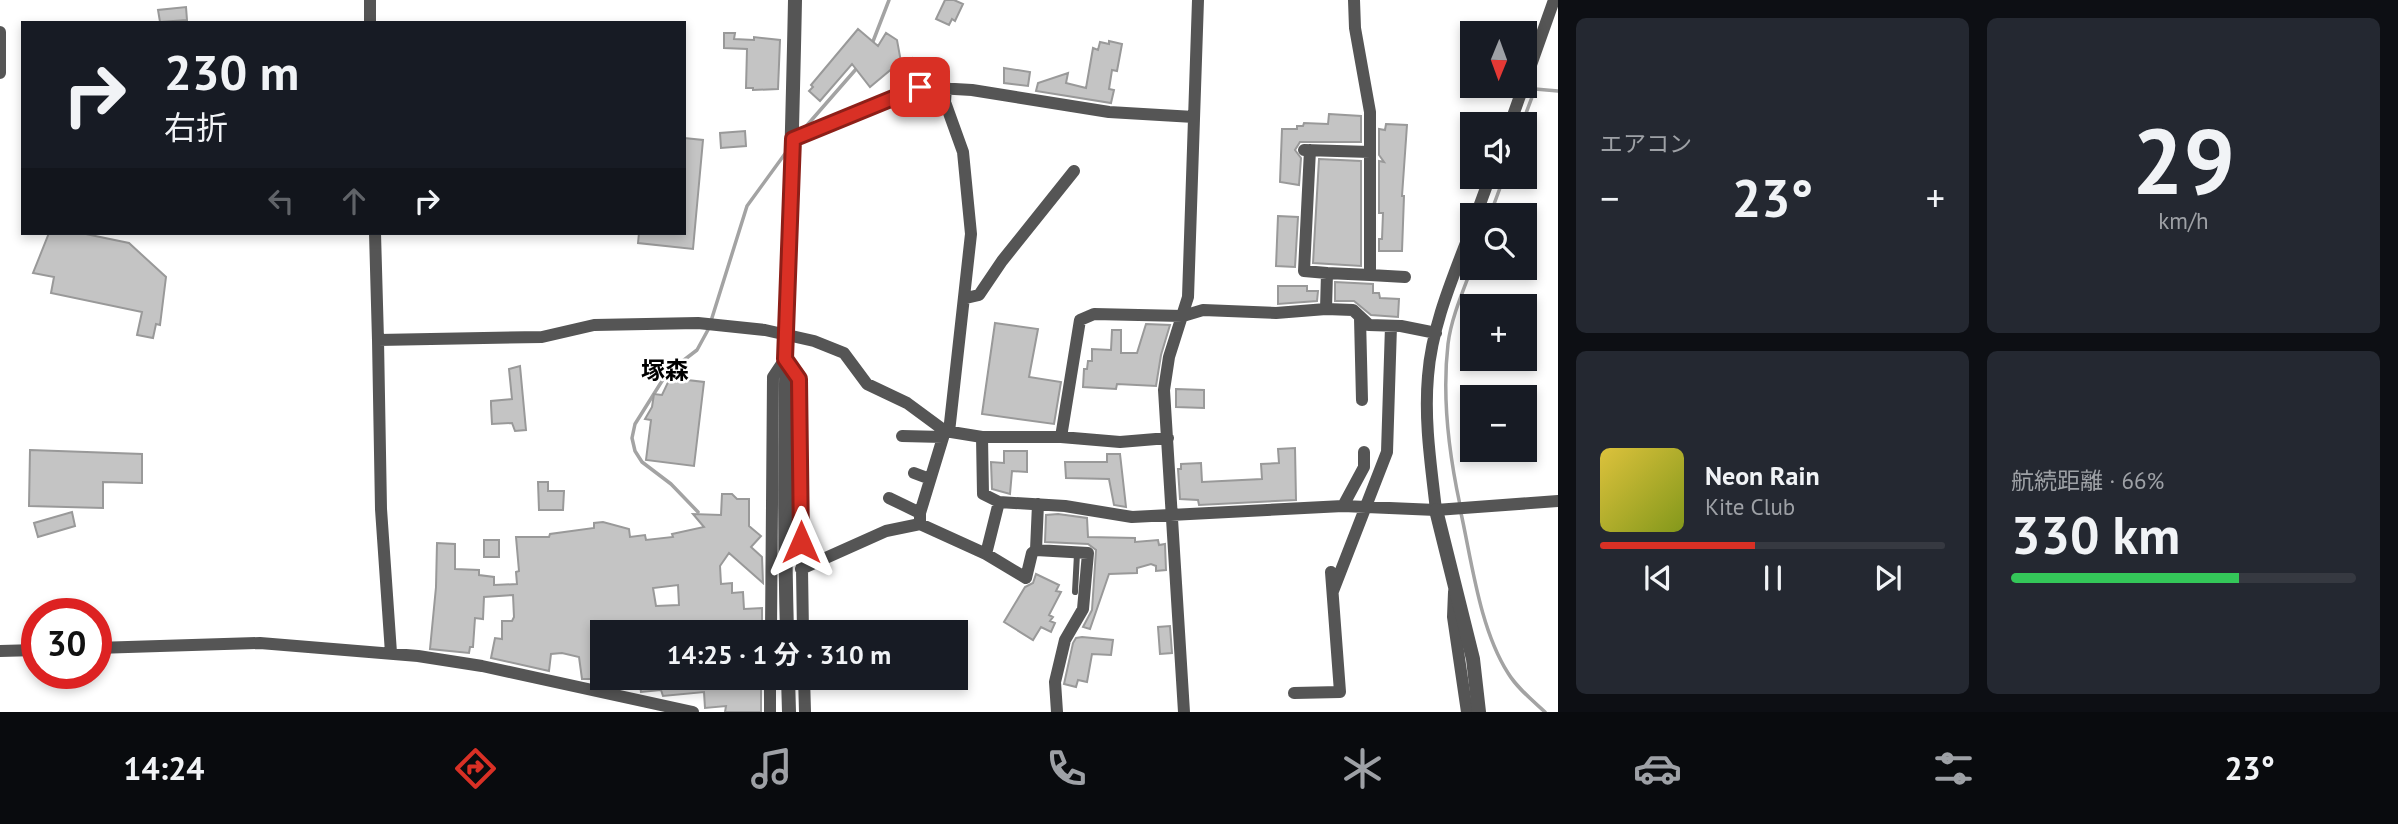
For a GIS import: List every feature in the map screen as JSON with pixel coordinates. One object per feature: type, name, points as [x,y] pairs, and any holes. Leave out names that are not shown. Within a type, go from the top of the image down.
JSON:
[{"type":"street","points":[[370,0],[370,21]]},
{"type":"street","points":[[787,620],[785,359],[788,335],[795,0]]},
{"type":"street","points":[[1184,712],[1180,688],[1164,390],[1169,357],[1188,297],[1198,0]]},
{"type":"street","points":[[1354,0],[1355,28],[1370,112],[1370,275]]},
{"type":"street","points":[[1514,112],[1554,0]]},
{"type":"street","points":[[0,32],[0,74]]},
{"type":"street","points":[[793,139],[920,87],[946,87],[1109,112],[1194,117]]},
{"type":"street","points":[[920,518],[946,433],[966,298],[971,234],[963,152],[945,102],[946,87]]},
{"type":"street","points":[[1370,152],[1307,150],[1304,271],[1405,277]]},
{"type":"street","points":[[966,298],[979,295],[1002,261],[1074,171]]},
{"type":"street","points":[[375,235],[381,509],[390,653]]},
{"type":"street","points":[[1460,258],[1443,303],[1436,333],[1428,375],[1427,430],[1436,510],[1473,659],[1479,712]]},
{"type":"street","points":[[1325,309],[1327,273]]},
{"type":"street","points":[[1061,437],[1080,320],[1094,314],[1183,316],[1203,310],[1276,313],[1353,310],[1368,325],[1436,333]]},
{"type":"street","points":[[1360,318],[1356,370],[1362,400]]},
{"type":"street","points":[[378,340],[542,337],[594,326],[698,323],[788,335],[844,353],[867,384],[907,403],[946,433]]},
{"type":"street","points":[[1334,592],[1387,452],[1391,326]]},
{"type":"street","points":[[785,359],[799,379],[803,620]]},
{"type":"street","points":[[771,620],[773,377],[785,359]]},
{"type":"street","points":[[902,436],[946,433],[982,437],[1061,437],[1120,442],[1168,438]]},
{"type":"street","points":[[982,437],[983,494],[999,502],[1065,506],[1132,517],[1343,506],[1436,510],[1558,501]]},
{"type":"street","points":[[1343,506],[1364,467],[1364,452]]},
{"type":"street","points":[[914,473],[930,479]]},
{"type":"street","points":[[889,498],[1026,578],[1032,553],[1036,550],[1038,504]]},
{"type":"street","points":[[986,554],[999,502]]},
{"type":"street","points":[[801,569],[920,518]]},
{"type":"street","points":[[1036,550],[1088,553],[1083,609],[1065,640],[1055,682],[1057,712]]},
{"type":"street","points":[[1294,693],[1340,692],[1331,572]]},
{"type":"street","points":[[1454,585],[1453,617],[1467,712]]},
{"type":"street","points":[[112,648],[260,643],[390,653],[482,666],[693,712]]},
{"type":"street","points":[[0,651],[21,650]]},
{"type":"street","points":[[770,690],[770,712]]},
{"type":"street","points":[[788,690],[789,712]]},
{"type":"street","points":[[804,690],[805,712]]},
{"type":"lane","points":[[1075,592],[1077,554]]},
{"type":"building","points":[[945,0],[963,4],[955,21],[952,19],[949,25],[936,19]]},
{"type":"building","points":[[186,7],[187,20],[160,21],[158,10]]},
{"type":"building","points":[[858,29],[878,46],[886,33],[897,40],[901,62],[912,58],[920,78],[907,83],[900,62],[870,87],[852,64],[820,101],[809,91],[813,87],[811,85]]},
{"type":"building","points":[[724,33],[735,33],[734,39],[754,40],[754,37],[780,40],[778,89],[746,88],[747,49],[724,48]]},
{"type":"building","points":[[1109,41],[1122,44],[1117,71],[1112,70],[1109,89],[1114,90],[1111,103],[1036,91],[1038,83],[1068,73],[1066,83],[1086,88],[1093,48],[1098,50],[1100,42],[1109,44]]},
{"type":"building","points":[[1004,68],[1030,72],[1028,86],[1004,83]]},
{"type":"building","points":[[1329,114],[1361,116],[1361,142],[1300,142],[1295,150],[1301,158],[1299,185],[1280,182],[1282,129],[1297,129],[1297,126],[1303,126],[1304,123],[1328,124]]},
{"type":"building","points":[[1386,124],[1407,125],[1402,196],[1402,251],[1379,251],[1383,213],[1379,213],[1379,161],[1384,162],[1379,155],[1379,129],[1385,130]]},
{"type":"building","points":[[745,131],[746,146],[721,148],[720,133]]},
{"type":"building","points":[[686,138],[703,140],[693,249],[638,243],[639,235],[686,235]]},
{"type":"building","points":[[1319,159],[1361,161],[1361,266],[1313,263]]},
{"type":"building","points":[[1278,216],[1298,217],[1295,267],[1276,266]]},
{"type":"building","points":[[48,235],[91,235],[129,243],[166,277],[160,325],[156,324],[153,338],[137,335],[142,312],[51,293],[54,277],[33,273]]},
{"type":"building","points":[[1335,282],[1373,284],[1373,293],[1379,293],[1380,298],[1399,299],[1398,317],[1371,315],[1354,301],[1335,301]]},
{"type":"building","points":[[1278,286],[1307,286],[1307,291],[1318,291],[1317,301],[1278,304]]},
{"type":"building","points":[[995,323],[1038,329],[1029,377],[1061,382],[1054,424],[982,414]]},
{"type":"building","points":[[1146,324],[1170,325],[1156,386],[1117,384],[1116,389],[1083,387],[1084,369],[1087,369],[1088,361],[1092,361],[1092,349],[1111,350],[1112,330],[1121,330],[1121,353],[1137,353]]},
{"type":"building","points":[[520,366],[526,430],[515,431],[512,423],[492,424],[491,401],[512,399],[509,369]]},
{"type":"building","points":[[670,378],[704,382],[694,466],[646,460],[651,420],[645,419],[652,407],[654,394],[662,395]]},
{"type":"building","points":[[1176,389],[1204,390],[1204,408],[1176,407]]},
{"type":"building","points":[[1295,448],[1296,500],[1199,505],[1198,500],[1180,499],[1178,469],[1181,469],[1181,464],[1201,463],[1202,482],[1262,479],[1261,464],[1279,463],[1278,449]]},
{"type":"building","points":[[30,450],[142,454],[142,483],[103,482],[103,508],[29,506]]},
{"type":"building","points":[[1004,451],[1027,451],[1027,472],[1012,471],[1010,494],[992,489],[991,462],[1004,463]]},
{"type":"building","points":[[1107,454],[1120,454],[1126,507],[1114,505],[1109,479],[1066,478],[1065,462],[1107,462]]},
{"type":"building","points":[[538,482],[548,482],[548,491],[564,491],[563,510],[539,510]]},
{"type":"building","points":[[722,494],[732,494],[737,499],[749,499],[749,526],[761,536],[751,547],[762,557],[763,583],[729,553],[720,566],[721,584],[732,583],[732,593],[743,592],[744,609],[762,608],[762,620],[590,620],[590,679],[582,679],[579,657],[562,653],[551,654],[549,671],[491,658],[495,638],[502,639],[502,621],[512,621],[514,617],[513,595],[484,597],[483,619],[475,618],[473,647],[470,647],[469,653],[430,649],[437,543],[455,544],[455,569],[479,570],[479,575],[494,577],[494,585],[517,584],[516,572],[519,571],[516,537],[549,537],[550,534],[594,528],[594,523],[603,522],[629,529],[630,537],[645,535],[646,540],[673,537],[672,534],[704,527],[693,514],[721,515]],"holes":[[[678,585],[679,605],[656,606],[653,588]]]},
{"type":"building","points":[[72,512],[75,526],[38,537],[34,523]]},
{"type":"building","points":[[1046,515],[1087,518],[1088,537],[1135,538],[1135,542],[1158,540],[1159,545],[1165,544],[1166,570],[1156,571],[1156,566],[1151,564],[1137,568],[1137,573],[1109,574],[1090,629],[1083,627],[1092,610],[1096,550],[1088,544],[1045,542]]},
{"type":"building","points":[[484,540],[499,540],[499,557],[484,557]]},
{"type":"building","points":[[1036,574],[1059,585],[1056,591],[1061,592],[1049,615],[1053,617],[1050,621],[1055,623],[1051,632],[1041,627],[1033,640],[1004,622],[1025,587],[1033,583]]},
{"type":"building","points":[[1170,626],[1172,653],[1160,654],[1158,627]]},
{"type":"building","points":[[1076,638],[1113,640],[1111,655],[1092,654],[1087,682],[1078,680],[1076,687],[1064,684],[1073,643]]},
{"type":"building","points":[[661,690],[761,690],[761,712],[725,712],[726,706],[705,708],[704,692],[663,696]]},
{"type":"waterway","points":[[872,44],[889,0]]},
{"type":"waterway","points":[[802,131],[857,68]]},
{"type":"waterway","points":[[1526,112],[1535,89],[1558,91]]},
{"type":"waterway","points":[[711,321],[747,206],[787,151]]},
{"type":"waterway","points":[[1494,203],[1500,189]]},
{"type":"waterway","points":[[1460,505],[1448,425],[1446,364],[1452,325],[1467,280]]},
{"type":"waterway","points":[[698,512],[671,484],[642,462],[635,451],[632,438],[635,424],[667,373],[697,350],[709,328]]},
{"type":"waterway","points":[[1461,513],[1478,595],[1498,656],[1516,684],[1545,712]]},
{"type":"district","name":"塚森","points":[[665,370]]},
{"type":"route","points":[[801,542],[799,379],[785,359],[788,335],[793,139],[920,87]]}]
